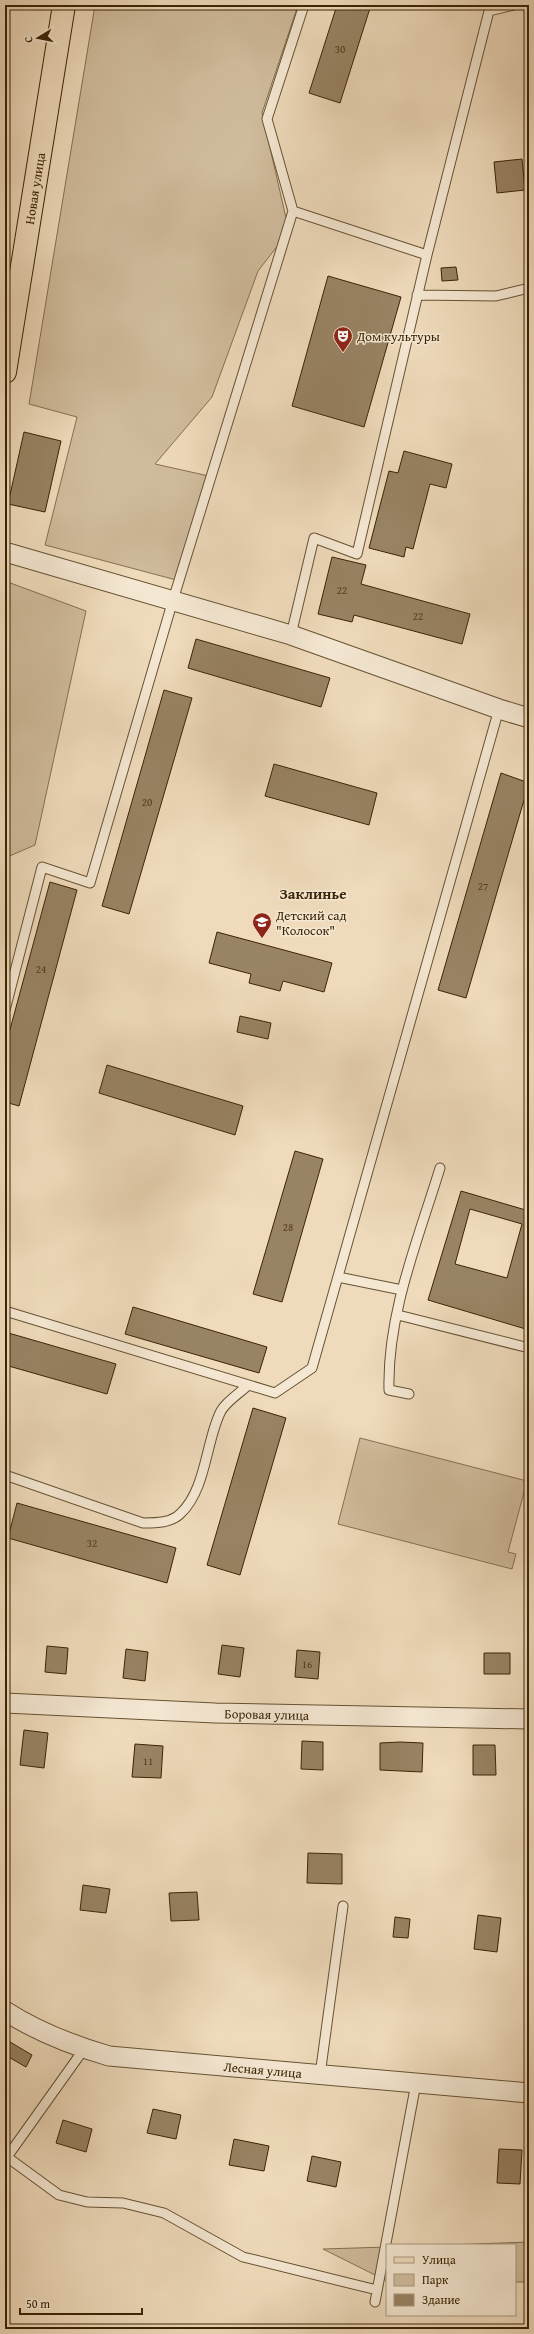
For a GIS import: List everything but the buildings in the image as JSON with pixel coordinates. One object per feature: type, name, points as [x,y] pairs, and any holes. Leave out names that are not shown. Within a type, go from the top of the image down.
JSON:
[{"type":"main road","name":"Новая улица","points":[[5,372],[64,5]]},
{"type":"street","points":[[5,552],[291,634],[499,709],[529,718]]},
{"type":"street","name":"Боровая улица","points":[[5,1703],[215,1713],[529,1719]]},
{"type":"street","name":"Лесная улица","points":[[5,2011],[35,2030],[84,2049],[109,2056],[529,2093]]},
{"type":"lane","points":[[5,1010],[42,867],[90,883],[173,600],[293,211],[267,119],[304,5]]},
{"type":"lane","points":[[291,634],[314,538],[356,554],[417,295],[489,11],[514,5]]},
{"type":"lane","points":[[293,211],[427,255]]},
{"type":"lane","points":[[417,295],[496,296],[529,288]]},
{"type":"lane","points":[[5,1312],[275,1393],[312,1368],[499,709]]},
{"type":"lane","points":[[409,1394],[389,1390],[388,1363],[402,1290],[440,1168]]},
{"type":"lane","points":[[338,1277],[402,1290]]},
{"type":"lane","points":[[398,1315],[529,1348]]},
{"type":"lane","points":[[5,1475],[143,1523],[162,1522],[181,1514],[204,1470],[220,1412],[248,1385]]},
{"type":"lane","points":[[320,2075],[343,1906]]},
{"type":"lane","points":[[84,2049],[7,2157],[59,2195],[87,2202],[123,2202],[164,2213],[243,2257],[377,2290]]},
{"type":"lane","points":[[375,2302],[416,2083]]},
{"type":"green space","points":[[95,5],[298,5],[262,113],[289,231],[258,271],[212,397],[155,464],[209,476],[180,581],[45,545],[77,417],[29,404]]},
{"type":"green space","points":[[5,581],[86,611],[35,845],[5,858]]},
{"type":"green space","points":[[360,1438],[527,1481],[508,1552],[516,1554],[512,1569],[338,1524]]},
{"type":"green space","points":[[529,2242],[529,2282],[516,2282],[516,2244],[474,2244]]},
{"type":"green space","points":[[386,2247],[386,2280],[323,2249]]},
{"type":"place","name":"Дом культуры","points":[[343,353]]},
{"type":"place","name":"Детский сад \"Колосок\"","points":[[262,939]]},
{"type":"district","name":"Заклинье","points":[[313,894]]}]
